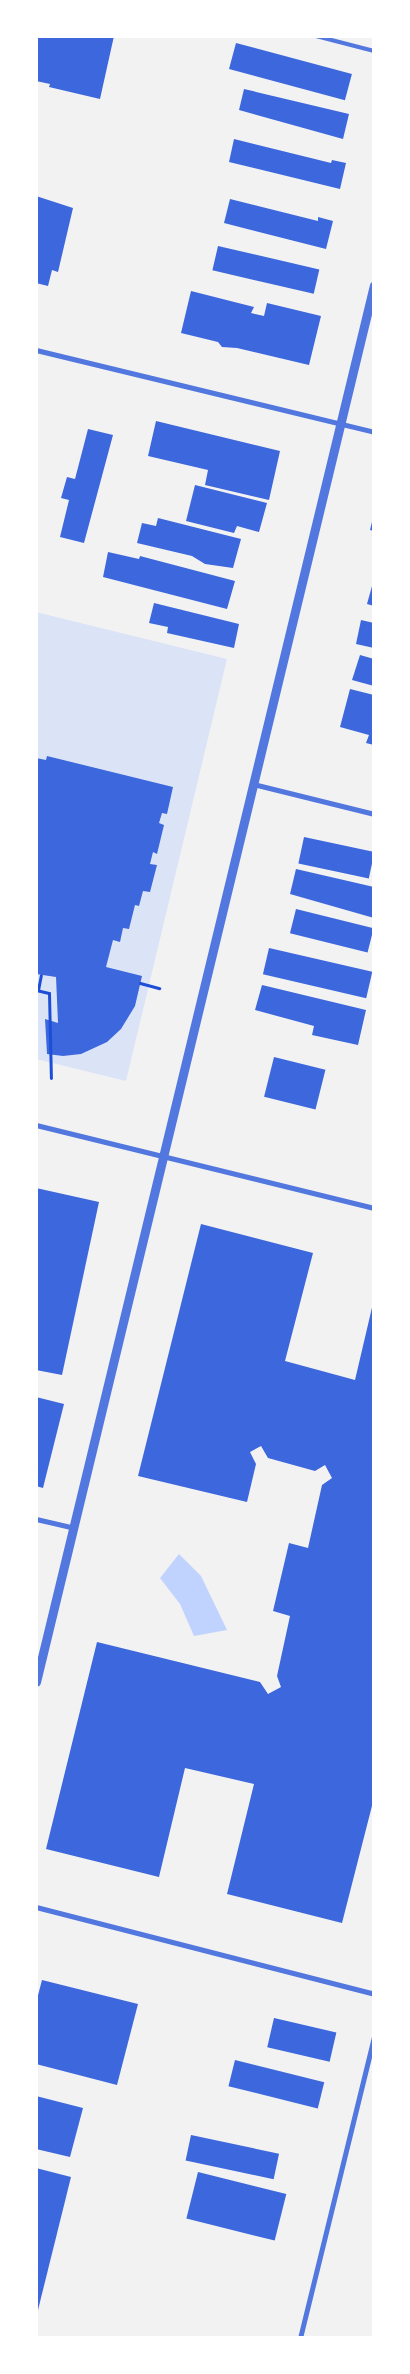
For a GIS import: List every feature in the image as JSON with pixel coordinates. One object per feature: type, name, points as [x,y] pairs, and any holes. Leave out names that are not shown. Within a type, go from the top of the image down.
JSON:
[{"type":"street","points":[[36,1682],[75,1528],[161,1157],[374,285]]},
{"type":"street","points":[[36,350],[374,432]]},
{"type":"street","points":[[252,784],[374,814]]},
{"type":"street","points":[[36,1125],[374,1208]]},
{"type":"street","points":[[36,1519],[75,1528]]},
{"type":"street","points":[[36,1906],[374,1994]]},
{"type":"street","points":[[300,2338],[374,2037]]},
{"type":"lane","points":[[316,36],[374,51]]},
{"type":"path","points":[[41,975],[37,990],[48,993],[51,1078]]},
{"type":"path","points":[[140,983],[159,988]]},
{"type":"shaded area","points":[[36,612],[227,659],[126,1081],[36,1059]]},
{"type":"water","points":[[179,1554],[201,1576],[227,1630],[194,1636],[180,1604],[160,1578]]},
{"type":"building","points":[[36,36],[114,36],[100,99],[49,87],[50,84],[36,81]]},
{"type":"building","points":[[236,43],[352,74],[345,100],[229,69]]},
{"type":"building","points":[[244,89],[349,114],[343,139],[239,110]]},
{"type":"building","points":[[234,139],[331,163],[332,160],[346,163],[340,189],[229,162]]},
{"type":"building","points":[[36,196],[73,208],[58,272],[52,270],[48,286],[36,283]]},
{"type":"building","points":[[230,199],[318,221],[318,217],[333,221],[326,249],[224,223]]},
{"type":"building","points":[[218,246],[319,269],[314,294],[212,270]]},
{"type":"building","points":[[191,291],[254,307],[251,313],[264,316],[267,303],[321,316],[309,365],[237,348],[222,347],[218,342],[181,333]]},
{"type":"building","points":[[156,421],[280,451],[269,500],[205,485],[208,470],[148,456]]},
{"type":"building","points":[[88,429],[113,435],[84,543],[60,537],[69,500],[61,498],[67,477],[75,479]]},
{"type":"building","points":[[195,485],[267,503],[259,532],[237,526],[234,533],[186,521]]},
{"type":"building","points":[[158,518],[241,539],[233,568],[205,564],[192,556],[137,543],[142,523],[156,526]]},
{"type":"building","points":[[374,518],[374,531],[370,530]]},
{"type":"building","points":[[108,552],[139,559],[140,556],[235,581],[227,609],[103,577]]},
{"type":"building","points":[[374,579],[374,606],[367,604]]},
{"type":"building","points":[[154,603],[239,624],[234,648],[167,633],[168,627],[149,623]]},
{"type":"building","points":[[361,620],[374,623],[374,648],[356,644]]},
{"type":"building","points":[[360,655],[374,659],[374,686],[352,680]]},
{"type":"building","points":[[350,689],[374,695],[374,745],[366,743],[369,735],[340,727]]},
{"type":"building","points":[[47,756],[173,787],[167,814],[162,813],[159,823],[164,825],[157,854],[153,852],[150,864],[157,865],[150,892],[143,891],[139,906],[135,905],[129,929],[123,928],[120,942],[113,940],[106,967],[142,976],[135,1006],[121,1029],[107,1042],[81,1054],[63,1056],[47,1054],[45,1019],[58,1023],[56,977],[36,974],[36,758],[46,760]]},
{"type":"building","points":[[304,837],[374,852],[369,878],[298,863]]},
{"type":"building","points":[[296,869],[374,887],[374,918],[290,894]]},
{"type":"building","points":[[296,909],[374,928],[368,953],[290,933]]},
{"type":"building","points":[[269,948],[372,972],[366,998],[263,974]]},
{"type":"building","points":[[262,985],[366,1010],[358,1045],[312,1035],[314,1026],[255,1010]]},
{"type":"building","points":[[274,1057],[325,1070],[316,1110],[264,1097]]},
{"type":"building","points":[[36,1188],[99,1202],[62,1375],[36,1370]]},
{"type":"building","points":[[201,1224],[313,1253],[285,1361],[355,1380],[374,1299],[374,1798],[342,1923],[227,1894],[254,1784],[185,1768],[159,1877],[46,1849],[97,1642],[260,1682],[268,1694],[281,1687],[277,1676],[290,1616],[273,1611],[289,1543],[308,1548],[322,1485],[332,1478],[325,1465],[315,1471],[268,1458],[261,1446],[250,1452],[256,1464],[247,1502],[138,1476]]},
{"type":"building","points":[[36,1397],[64,1404],[43,1488],[36,1486]]},
{"type":"building","points":[[42,1980],[138,2004],[117,2085],[36,2064],[36,2003]]},
{"type":"building","points":[[274,2018],[336,2032],[330,2062],[267,2047]]},
{"type":"building","points":[[235,2060],[324,2082],[318,2108],[228,2086]]},
{"type":"building","points":[[36,2096],[83,2108],[70,2157],[36,2149]]},
{"type":"building","points":[[191,2135],[279,2154],[274,2179],[186,2160]]},
{"type":"building","points":[[36,2168],[71,2177],[37,2314],[36,2314]]},
{"type":"building","points":[[198,2172],[286,2194],[275,2241],[186,2219]]}]
